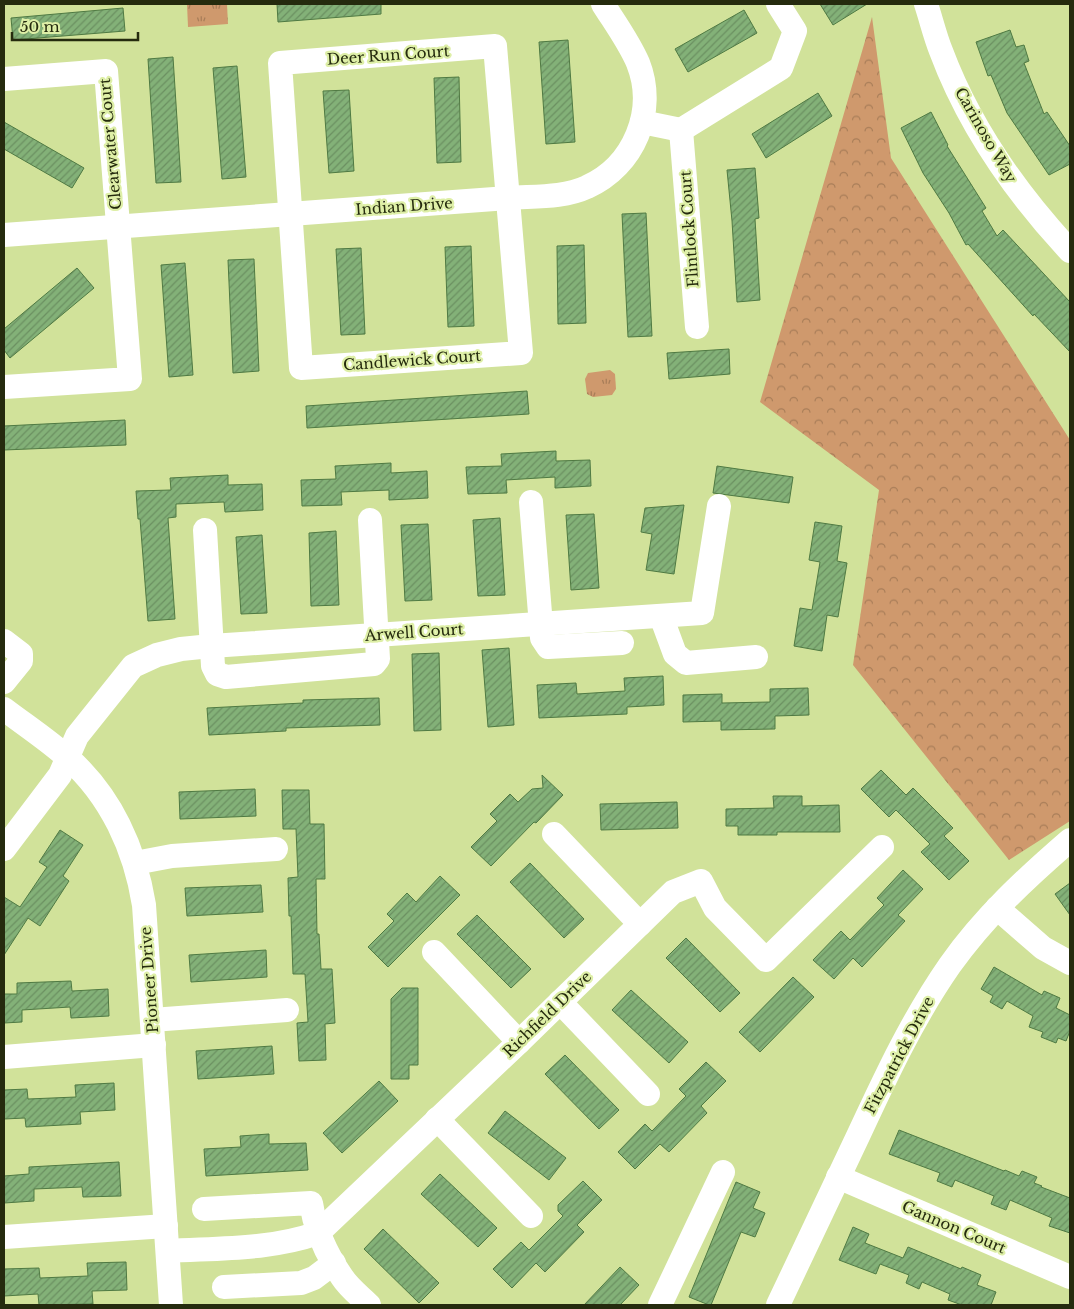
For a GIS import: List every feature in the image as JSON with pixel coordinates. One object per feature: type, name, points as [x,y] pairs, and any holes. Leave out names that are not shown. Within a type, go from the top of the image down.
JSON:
[{"type":"street","name":"Indian Drive","points":[[4,235],[566,194],[587,188],[605,177],[623,161],[635,142],[642,122],[645,102],[644,83],[638,64],[630,46],[603,4]]},
{"type":"street","points":[[642,122],[681,130],[781,68],[795,31],[778,4]]},
{"type":"street","name":"Carinoso Way","points":[[926,4],[941,51],[957,87],[992,152],[1016,188],[1048,228],[1070,251]]},
{"type":"street","name":"Deer Run Court","points":[[291,214],[280,63],[495,46],[508,198]]},
{"type":"street","name":"Clearwater Court","points":[[4,79],[106,71],[118,226]]},
{"type":"street","name":"Flintlock Court","points":[[681,130],[697,327]]},
{"type":"street","name":"Candlewick Court","points":[[291,214],[301,368],[512,354],[521,353],[508,198]]},
{"type":"street","points":[[4,387],[130,379],[118,226]]},
{"type":"street","points":[[531,502],[542,638],[548,647],[622,642]]},
{"type":"street","name":"Arwell Court","points":[[4,849],[60,775],[77,736],[133,666],[157,654],[211,646],[702,613],[719,506]]},
{"type":"street","points":[[205,530],[213,666],[217,674],[226,677],[374,664],[378,659],[370,520]]},
{"type":"street","points":[[661,616],[675,654],[686,663],[756,657]]},
{"type":"street","points":[[4,641],[21,654],[21,660],[4,682]]},
{"type":"street","name":"Pioneer Drive","points":[[4,709],[68,757],[92,783],[123,831],[135,863],[144,905],[171,1305]]},
{"type":"street","points":[[554,834],[640,924]]},
{"type":"street","name":"Fitzpatrick Drive","points":[[778,1305],[909,1030],[950,965],[996,908],[1070,840]]},
{"type":"street","name":"Richfield Drive","points":[[168,1251],[277,1244],[318,1233],[673,892],[701,881],[715,908],[766,960],[882,847]]},
{"type":"street","points":[[135,863],[172,856],[276,849]]},
{"type":"street","points":[[996,908],[1043,948],[1070,963]]},
{"type":"street","points":[[434,952],[519,1042]]},
{"type":"street","points":[[560,1002],[648,1094]]},
{"type":"street","points":[[152,1020],[287,1010]]},
{"type":"street","points":[[4,1057],[154,1045]]},
{"type":"street","points":[[436,1120],[531,1216]]},
{"type":"street","points":[[660,1305],[723,1172]]},
{"type":"street","name":"Gannon Court","points":[[838,1177],[1070,1276]]},
{"type":"street","points":[[204,1209],[311,1203],[318,1233],[342,1278],[369,1305]]},
{"type":"street","points":[[4,1237],[166,1226]]},
{"type":"street","points":[[224,1287],[301,1283],[314,1278],[334,1263]]},
{"type":"green space","points":[[187,4],[227,4],[228,24],[188,27]]},
{"type":"green space","points":[[872,17],[891,158],[1070,440],[1070,821],[1009,860],[853,665],[879,490],[760,402]]},
{"type":"green space","points":[[610,370],[615,374],[616,389],[612,395],[593,397],[587,394],[585,379],[588,373]]},
{"type":"building","points":[[277,4],[381,4],[381,14],[278,22]]},
{"type":"building","points":[[820,4],[867,4],[833,25]]},
{"type":"building","points":[[123,8],[125,31],[13,40],[11,18]]},
{"type":"building","points":[[744,10],[757,33],[688,72],[675,49]]},
{"type":"building","points":[[1010,30],[1016,47],[1024,45],[1029,61],[1024,63],[1044,114],[1047,112],[1070,146],[1070,164],[1049,175],[1007,113],[991,75],[988,76],[976,42]]},
{"type":"building","points":[[568,40],[575,142],[546,144],[539,42]]},
{"type":"building","points":[[173,57],[181,182],[156,183],[148,59]]},
{"type":"building","points":[[237,66],[246,177],[222,179],[213,68]]},
{"type":"building","points":[[459,77],[461,162],[437,163],[434,78]]},
{"type":"building","points":[[349,90],[354,171],[329,173],[323,91]]},
{"type":"building","points":[[818,93],[832,116],[766,158],[752,134]]},
{"type":"building","points":[[931,112],[947,146],[986,208],[982,211],[997,236],[1003,230],[1070,302],[1070,352],[1034,314],[1033,316],[968,244],[966,245],[949,213],[923,173],[901,128]]},
{"type":"building","points":[[4,122],[84,168],[72,188],[4,149]]},
{"type":"building","points":[[755,168],[759,218],[755,219],[760,300],[737,302],[727,170]]},
{"type":"building","points":[[646,213],[652,336],[628,337],[622,214]]},
{"type":"building","points":[[584,245],[586,323],[558,324],[557,246]]},
{"type":"building","points":[[471,246],[474,326],[448,327],[445,247]]},
{"type":"building","points":[[361,248],[365,334],[341,335],[336,249]]},
{"type":"building","points":[[254,259],[259,371],[233,373],[228,260]]},
{"type":"building","points":[[185,263],[193,375],[169,377],[161,265]]},
{"type":"building","points":[[77,268],[94,288],[10,358],[4,350],[4,329]]},
{"type":"building","points":[[729,349],[730,374],[669,379],[667,353]]},
{"type":"building","points":[[527,391],[529,414],[307,428],[306,406]]},
{"type":"building","points":[[125,420],[126,445],[4,450],[4,426]]},
{"type":"building","points":[[556,451],[556,461],[590,460],[591,486],[555,488],[555,477],[506,480],[507,493],[468,494],[466,467],[502,466],[501,454]]},
{"type":"building","points":[[391,463],[391,473],[427,471],[428,498],[389,500],[389,490],[341,492],[342,505],[302,506],[301,480],[336,479],[335,466]]},
{"type":"building","points":[[717,466],[793,477],[789,503],[713,493]]},
{"type":"building","points":[[228,475],[228,485],[262,484],[263,510],[225,512],[224,502],[176,504],[176,517],[168,518],[175,619],[148,621],[136,491],[171,490],[170,478]]},
{"type":"building","points":[[684,505],[674,574],[646,570],[652,534],[641,532],[645,508]]},
{"type":"building","points":[[594,514],[599,588],[571,590],[566,515]]},
{"type":"building","points":[[500,518],[505,595],[478,596],[473,520]]},
{"type":"building","points":[[815,522],[842,526],[837,561],[847,563],[838,617],[827,615],[822,651],[794,646],[800,608],[812,610],[820,562],[809,560]]},
{"type":"building","points":[[428,524],[432,600],[405,601],[401,525]]},
{"type":"building","points":[[336,531],[339,605],[311,606],[309,533]]},
{"type":"building","points":[[262,535],[267,613],[241,614],[236,537]]},
{"type":"building","points":[[509,648],[514,725],[488,727],[482,650]]},
{"type":"building","points":[[439,653],[441,730],[414,731],[412,654]]},
{"type":"building","points":[[663,676],[664,705],[627,707],[627,714],[539,718],[537,685],[576,683],[577,694],[625,691],[624,678]]},
{"type":"building","points":[[808,688],[809,715],[775,716],[775,729],[721,730],[721,721],[683,722],[683,695],[722,694],[722,703],[770,702],[770,689]]},
{"type":"building","points":[[379,698],[380,725],[286,728],[286,731],[209,735],[207,708],[303,703],[303,700]]},
{"type":"building","points":[[881,770],[906,795],[913,788],[953,828],[944,836],[969,861],[949,880],[921,852],[930,844],[896,810],[889,817],[861,789]]},
{"type":"building","points":[[542,775],[563,795],[491,866],[471,847],[497,821],[490,814],[510,794],[518,802],[532,789],[543,788]]},
{"type":"building","points":[[255,789],[256,816],[180,819],[179,792]]},
{"type":"building","points":[[282,790],[309,790],[310,824],[324,824],[325,879],[316,879],[317,934],[319,934],[321,969],[332,969],[335,1023],[325,1024],[326,1060],[299,1061],[297,1023],[308,1022],[305,974],[293,974],[291,916],[289,916],[288,878],[298,877],[296,829],[283,829]]},
{"type":"building","points":[[773,796],[802,796],[802,806],[839,805],[840,832],[777,832],[777,835],[738,835],[738,826],[726,826],[726,809],[774,808]]},
{"type":"building","points":[[677,802],[678,828],[601,830],[600,804]]},
{"type":"building","points":[[60,830],[83,845],[63,876],[69,881],[40,926],[28,918],[4,955],[4,897],[20,907],[47,867],[39,862]]},
{"type":"building","points":[[530,863],[584,919],[564,938],[510,882]]},
{"type":"building","points":[[903,870],[923,889],[898,915],[905,921],[862,967],[853,958],[834,979],[813,960],[841,931],[850,940],[884,905],[877,898]]},
{"type":"building","points":[[440,876],[460,895],[388,967],[368,947],[394,921],[387,914],[407,893],[416,902]]},
{"type":"building","points":[[1070,883],[1070,915],[1055,894]]},
{"type":"building","points":[[261,885],[263,912],[187,916],[185,888]]},
{"type":"building","points":[[477,915],[531,969],[511,988],[457,934]]},
{"type":"building","points":[[686,938],[740,993],[720,1012],[666,958]]},
{"type":"building","points":[[266,950],[267,977],[191,982],[189,955]]},
{"type":"building","points":[[994,967],[1042,995],[1044,991],[1060,998],[1056,1008],[1070,1015],[1070,1031],[1066,1041],[1058,1038],[1056,1043],[1041,1037],[1043,1032],[1029,1027],[1033,1016],[1007,1001],[1002,1009],[990,1002],[993,996],[981,989]]},
{"type":"building","points":[[793,977],[814,997],[760,1052],[739,1032]]},
{"type":"building","points":[[71,981],[72,991],[108,989],[109,1016],[71,1018],[70,1007],[22,1010],[22,1022],[4,1023],[4,994],[17,994],[17,983]]},
{"type":"building","points":[[402,988],[418,988],[418,1065],[409,1065],[409,1079],[391,1079],[391,999]]},
{"type":"building","points":[[631,990],[688,1042],[669,1063],[612,1010]]},
{"type":"building","points":[[272,1046],[274,1074],[198,1079],[196,1051]]},
{"type":"building","points":[[565,1055],[619,1110],[599,1129],[545,1074]]},
{"type":"building","points":[[706,1062],[726,1081],[701,1106],[707,1113],[669,1152],[660,1144],[635,1169],[618,1152],[645,1124],[652,1131],[686,1096],[679,1089]]},
{"type":"building","points":[[379,1081],[398,1101],[342,1153],[323,1133]]},
{"type":"building","points":[[114,1083],[115,1110],[80,1112],[81,1124],[26,1127],[25,1118],[4,1119],[4,1090],[27,1089],[28,1099],[76,1097],[75,1085]]},
{"type":"building","points":[[505,1111],[566,1158],[549,1180],[488,1133]]},
{"type":"building","points":[[899,1130],[1004,1171],[1019,1176],[1022,1171],[1037,1177],[1034,1183],[1070,1198],[1070,1233],[1049,1226],[1052,1218],[1010,1200],[1006,1210],[991,1204],[994,1196],[955,1180],[952,1187],[937,1181],[940,1173],[889,1154]]},
{"type":"building","points":[[269,1134],[269,1144],[306,1143],[308,1170],[206,1176],[204,1149],[241,1147],[240,1136]]},
{"type":"building","points":[[119,1162],[121,1196],[83,1197],[82,1187],[34,1189],[34,1201],[4,1203],[4,1176],[29,1174],[29,1167]]},
{"type":"building","points":[[440,1174],[497,1228],[478,1247],[421,1194]]},
{"type":"building","points":[[583,1181],[602,1200],[577,1225],[584,1232],[545,1272],[536,1263],[512,1288],[493,1269],[521,1242],[529,1250],[563,1216],[558,1211],[558,1205]]},
{"type":"building","points":[[736,1182],[760,1192],[753,1208],[765,1213],[755,1237],[741,1232],[711,1305],[709,1305],[689,1297]]},
{"type":"building","points":[[853,1227],[869,1234],[865,1243],[903,1258],[908,1247],[961,1269],[962,1267],[981,1275],[977,1285],[996,1292],[991,1305],[962,1305],[948,1300],[950,1294],[922,1282],[919,1289],[906,1283],[909,1275],[880,1264],[876,1274],[839,1260]]},
{"type":"building","points":[[383,1229],[439,1283],[419,1303],[364,1249]]},
{"type":"building","points":[[126,1262],[127,1290],[92,1291],[93,1304],[39,1305],[38,1294],[4,1296],[4,1269],[39,1268],[40,1278],[88,1276],[87,1263]]},
{"type":"building","points":[[620,1267],[639,1285],[620,1305],[584,1305]]}]
